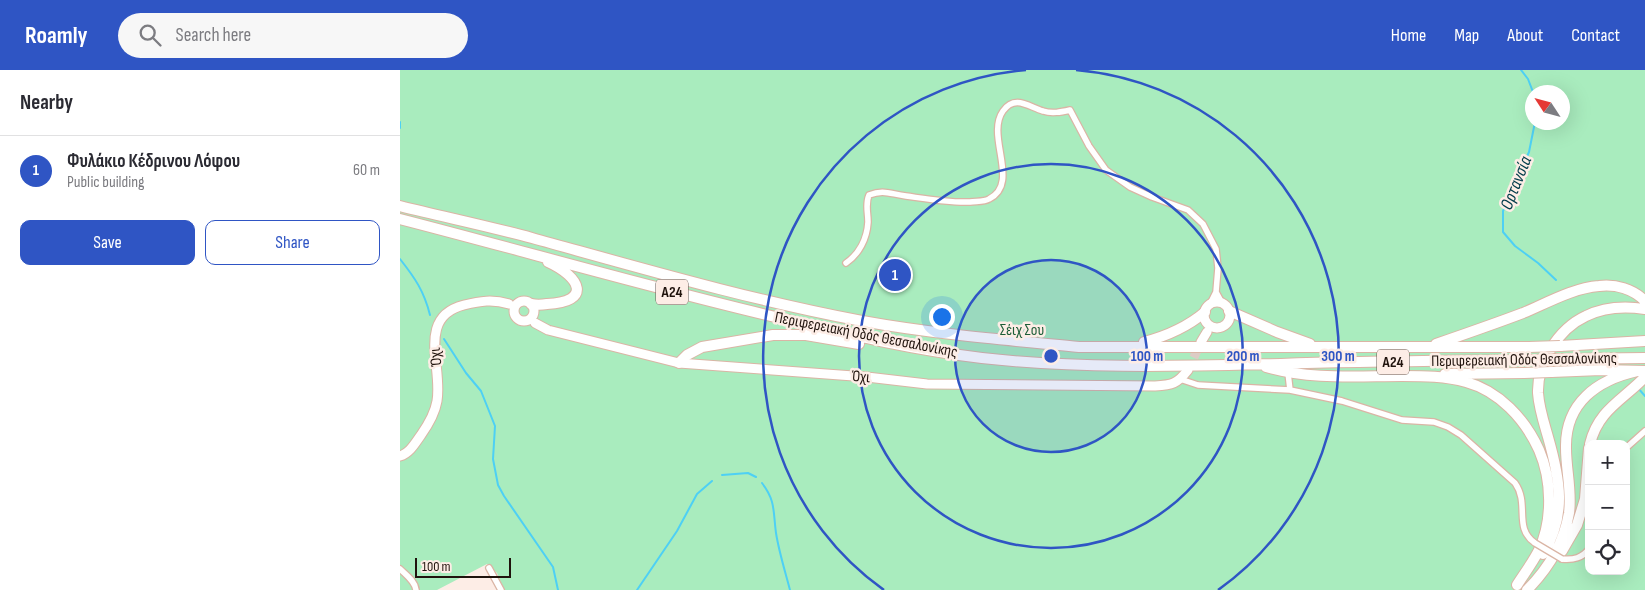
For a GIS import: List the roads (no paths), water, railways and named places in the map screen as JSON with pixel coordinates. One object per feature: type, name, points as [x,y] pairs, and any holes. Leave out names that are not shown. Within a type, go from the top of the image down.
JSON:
[{"type":"highway","name":"Περιφερειακή Οδός Θεσσαλονίκης","points":[[401,206],[530,238],[712,288],[852,319],[1025,342],[1079,347],[1529,347],[1645,341]]},
{"type":"highway","name":"Περιφερειακή Οδός Θεσσαλονίκης","points":[[400,218],[709,302],[887,343],[1014,361],[1108,365],[1257,365],[1645,358]]},
{"type":"highway","points":[[528,252],[564,270],[572,277],[577,287],[572,298],[564,303],[531,304]]},
{"type":"highway","points":[[1426,347],[1586,288],[1610,285],[1631,290],[1645,301]]},
{"type":"highway","points":[[1226,307],[1277,332],[1318,346]]},
{"type":"highway","points":[[1515,588],[1537,563],[1547,548],[1555,529],[1560,503],[1558,471],[1540,408],[1538,394],[1540,375],[1546,359],[1561,335],[1586,315],[1616,308],[1645,309]]},
{"type":"highway","points":[[1133,346],[1168,335],[1207,313]]},
{"type":"highway","points":[[679,363],[687,355],[702,347],[784,335],[820,337],[920,354],[947,353]]},
{"type":"highway","points":[[1257,365],[1288,373],[1328,376],[1422,376],[1451,373],[1601,370],[1642,373]]},
{"type":"highway","points":[[1591,440],[1597,425],[1642,373]]},
{"type":"highway","points":[[1529,588],[1556,552],[1567,521],[1570,490],[1566,441],[1569,424],[1574,413],[1584,397],[1600,384],[1622,374],[1642,373]]},
{"type":"highway","points":[[1422,376],[1466,382],[1487,390],[1514,412],[1528,429],[1542,456],[1547,478],[1547,526],[1538,551],[1515,588]]},
{"type":"highway","points":[[1529,588],[1555,562],[1577,525],[1587,485]]},
{"type":"main road","name":"Όχι","points":[[400,456],[406,454],[414,444],[436,408],[438,386],[434,339],[436,329],[442,319],[454,307],[470,303],[497,300],[514,306]]},
{"type":"main road","points":[[525,301],[531,304],[534,309],[531,320],[517,318],[514,306],[525,301]]},
{"type":"main road","points":[[1202,342],[1207,332],[1207,313],[1218,302],[1226,307],[1228,321],[1225,325],[1207,332]]},
{"type":"main road","points":[[1207,313],[1209,325],[1217,328]]},
{"type":"main road","name":"Όχι","points":[[531,320],[548,330],[679,363],[867,377],[927,384],[1155,386],[1171,385],[1180,379]]},
{"type":"main road","points":[[1180,379],[1188,370]]},
{"type":"street","points":[[846,263],[854,258],[861,248],[868,224],[866,202],[869,195],[879,191],[903,196],[959,202],[987,201],[996,195],[1002,182],[1004,170],[997,136],[998,122],[1003,111],[1010,104],[1021,101],[1044,112],[1056,113],[1070,110],[1089,146],[1106,170],[1130,187],[1188,210],[1203,224],[1216,248],[1218,268],[1216,292],[1207,313]]},
{"type":"street","points":[[1216,292],[1226,307]]},
{"type":"street","points":[[1288,373],[1290,390]]},
{"type":"street","points":[[1180,379],[1198,385],[1290,390],[1342,401],[1402,420],[1434,422],[1448,427],[1460,435],[1515,483],[1520,490],[1523,505],[1522,522],[1524,532],[1529,539],[1562,559],[1577,559],[1585,554]]},
{"type":"street","points":[[1630,444],[1645,431]]},
{"type":"street","points":[[489,568],[501,590]]},
{"type":"street","points":[[400,569],[411,579],[416,586],[416,590]]},
{"type":"waterway","name":"Ορτανσία","points":[[1521,70],[1530,85]]},
{"type":"waterway","points":[[400,122],[400,128]]},
{"type":"waterway","name":"Ορτανσία","points":[[1533,130],[1529,152],[1503,211],[1503,232],[1515,246],[1538,263],[1556,280]]},
{"type":"waterway","points":[[400,259],[418,285],[430,315]]},
{"type":"waterway","points":[[444,339],[466,373],[481,391],[495,426],[493,459],[498,485],[553,567],[558,590]]},
{"type":"waterway","name":"Ορτανσία","points":[[1638,388],[1645,396]]},
{"type":"waterway","points":[[722,475],[748,473],[756,477]]},
{"type":"waterway","points":[[637,590],[677,531],[697,494],[712,481]]},
{"type":"waterway","points":[[762,483],[772,501],[777,540],[790,590]]},
{"type":"tunnel","points":[[1188,370],[1201,342]]},
{"type":"place","name":"Φυλάκιο Κέδρινου Λόφου","points":[[895,275]]},
{"type":"park label","name":"Σέιχ Σου","points":[[1022,330]]}]
